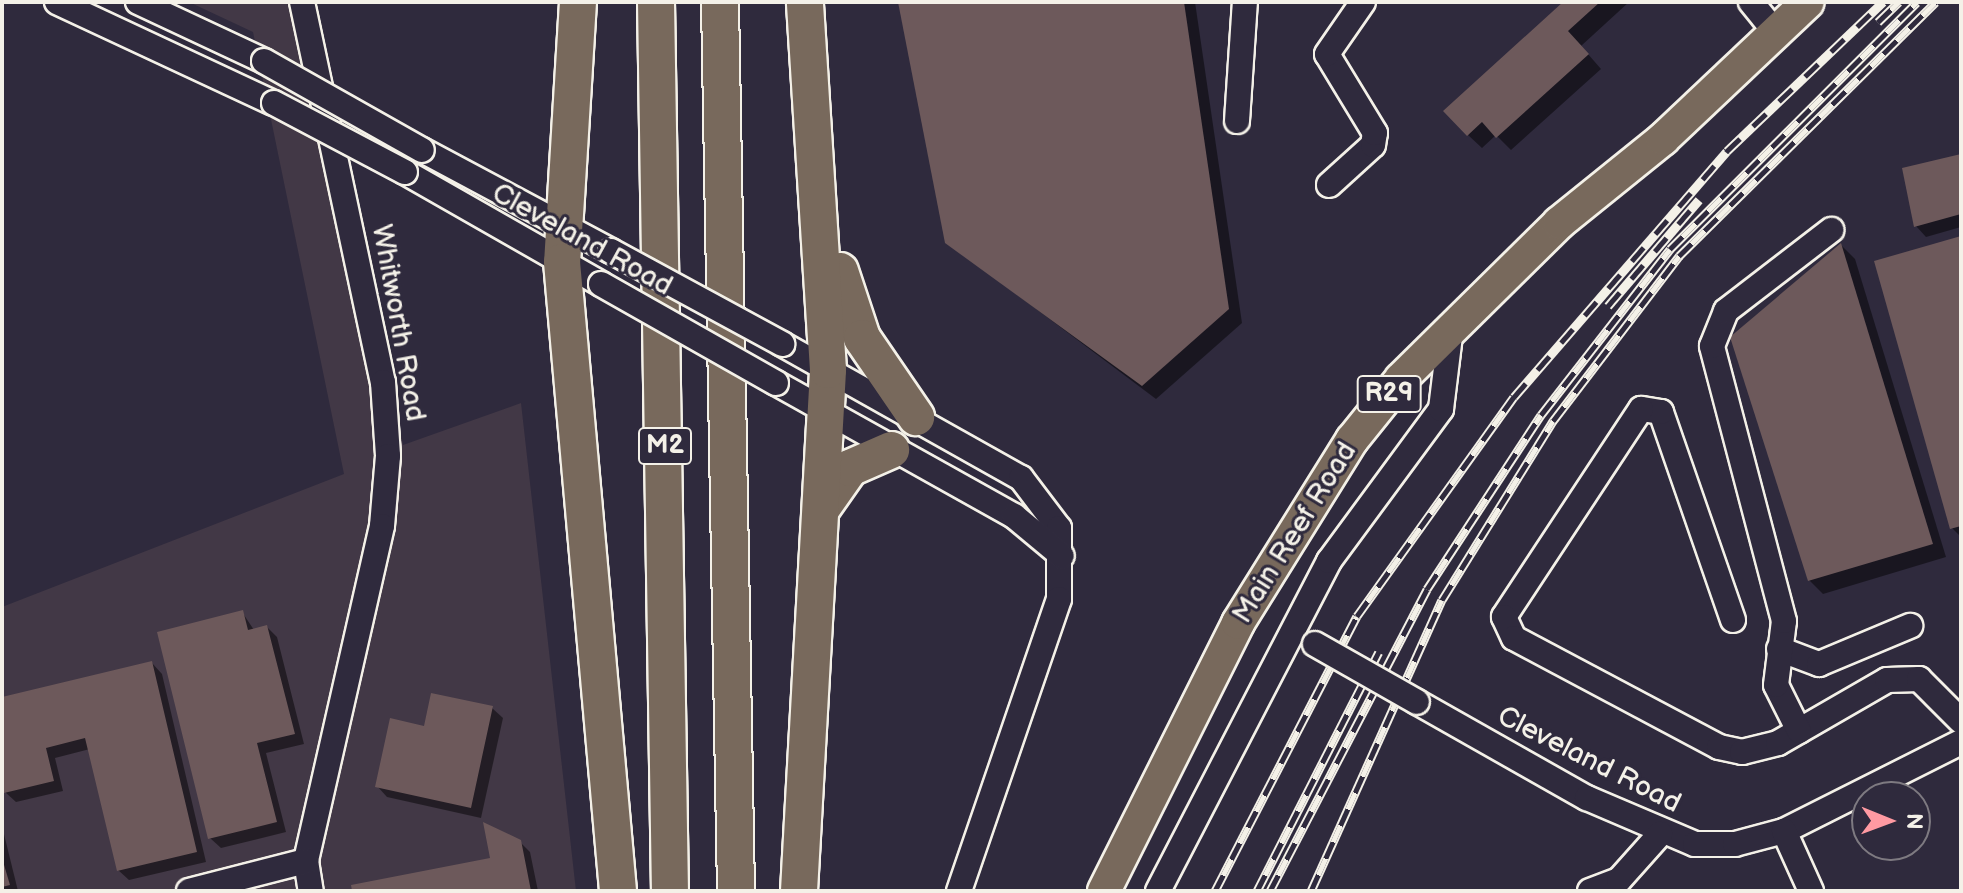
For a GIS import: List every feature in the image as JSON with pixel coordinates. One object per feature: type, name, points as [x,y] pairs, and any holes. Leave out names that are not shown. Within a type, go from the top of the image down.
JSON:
[{"type":"highway","points":[[578,2],[563,246],[618,891]]},
{"type":"highway","name":"M2","points":[[656,2],[670,891]]},
{"type":"highway","name":"M2","points":[[720,2],[736,891]]},
{"type":"highway","points":[[799,891],[828,370],[805,2]]},
{"type":"highway","points":[[811,67],[851,314],[916,417]]},
{"type":"highway","points":[[821,510],[850,468],[891,450]]},
{"type":"main road","name":"Main Reef Road","points":[[1104,891],[1172,746],[1300,521],[1352,440],[1451,327],[1808,2]]},
{"type":"street","name":"Cleveland Road","points":[[57,2],[274,103],[405,172],[563,246],[611,251],[916,417],[1036,490],[1059,528],[1062,556],[1059,599],[959,891]]},
{"type":"street","name":"Cleveland Road","points":[[138,2],[264,61],[422,150],[563,246],[601,284],[891,450],[1014,516],[1062,556]]},
{"type":"street","name":"Whitworth Road","points":[[302,2],[383,382],[388,456],[382,526],[306,861],[311,891]]},
{"type":"street","points":[[1237,121],[1245,2]]},
{"type":"street","points":[[1329,185],[1373,145],[1375,133],[1327,54],[1363,2]]},
{"type":"street","points":[[1751,2],[1776,33]]},
{"type":"street","points":[[1799,731],[1776,685],[1784,621],[1712,346],[1726,311],[1831,230]]},
{"type":"street","points":[[1158,891],[1289,630],[1355,522],[1441,409],[1451,327]]},
{"type":"street","points":[[1733,620],[1661,412],[1641,409],[1504,617],[1507,629],[1719,747],[1758,751],[1887,680],[1908,678],[1930,685],[1961,721]]},
{"type":"street","points":[[1779,649],[1819,664],[1910,626]]},
{"type":"street","name":"Cleveland Road","points":[[1289,630],[1660,834],[1714,846],[1784,831],[1961,742]]},
{"type":"street","points":[[1784,831],[1811,891]]},
{"type":"street","points":[[1590,891],[1619,880],[1660,834]]},
{"type":"street","points":[[189,891],[306,861]]},
{"type":"shaded area","points":[[189,2],[312,2],[403,445],[521,403],[576,891],[2,891],[2,607],[344,474],[253,32]]},
{"type":"building","points":[[898,2],[1184,2],[1229,309],[1142,386],[945,243]]},
{"type":"building","points":[[1563,2],[1600,2],[1568,31],[1589,54],[1496,138],[1482,122],[1467,136],[1443,111]]},
{"type":"building","points":[[1961,154],[1961,214],[1914,227],[1902,168]]},
{"type":"building","points":[[1961,236],[1961,526],[1950,529],[1874,261]]},
{"type":"building","points":[[1841,243],[1933,544],[1808,581],[1730,337]]},
{"type":"building","points":[[243,610],[248,630],[267,625],[295,734],[257,743],[277,822],[208,839],[157,632]]},
{"type":"building","points":[[152,661],[197,852],[117,871],[85,738],[46,748],[54,781],[4,793],[2,697]]},
{"type":"building","points":[[431,693],[493,706],[471,808],[375,787],[390,718],[424,726]]},
{"type":"building","points":[[483,822],[521,840],[531,891],[352,891],[351,885],[490,858]]},
{"type":"building","points":[[2,858],[10,885],[2,887]]},
{"type":"railway","points":[[1215,891],[1357,616],[1514,397],[1727,151],[1883,2]]},
{"type":"railway","points":[[1878,22],[1899,2]]},
{"type":"railway","points":[[1270,891],[1427,589],[1541,415],[1670,249],[1917,2]]},
{"type":"railway","points":[[1311,891],[1442,600],[1553,421],[1679,256],[1936,2]]},
{"type":"railway","points":[[1608,306],[1699,200]]},
{"type":"railway","points":[[1257,891],[1379,652]]}]
